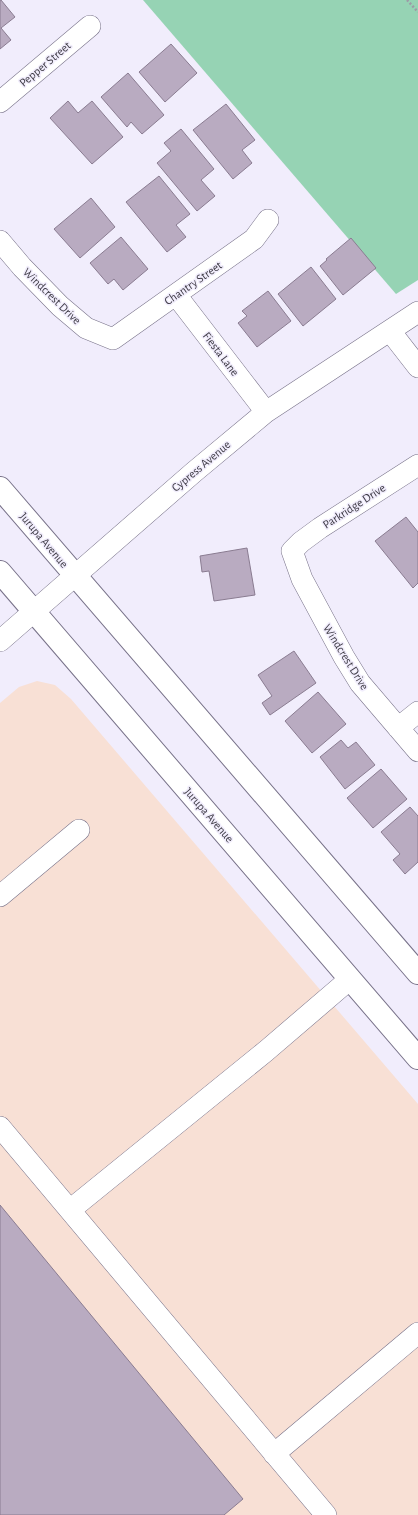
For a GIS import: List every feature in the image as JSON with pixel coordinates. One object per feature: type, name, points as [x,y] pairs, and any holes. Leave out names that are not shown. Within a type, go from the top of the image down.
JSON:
[{"type":"main road","name":"Jurupa Avenue","points":[[0,488],[74,576],[418,973]]},
{"type":"main road","name":"Jurupa Avenue","points":[[0,572],[418,1058]]},
{"type":"street","name":"Pepper Street","points":[[0,102],[90,26]]},
{"type":"street","name":"Chantry Street","points":[[113,339],[254,239],[268,220]]},
{"type":"street","name":"Windcrest Drive","points":[[0,241],[22,267],[60,306],[86,328],[113,339]]},
{"type":"street","name":"Fiesta Lane","points":[[176,295],[266,412]]},
{"type":"street","name":"Cypress Avenue","points":[[0,641],[194,472],[266,412],[418,312]]},
{"type":"street","points":[[390,331],[418,367]]},
{"type":"street","name":"Parkridge Drive","points":[[292,551],[301,542],[320,528],[418,465]]},
{"type":"street","name":"Windcrest Drive","points":[[292,551],[302,580],[360,683],[418,751]]},
{"type":"street","points":[[398,728],[418,712]]},
{"type":"street","points":[[0,896],[79,830]]},
{"type":"street","points":[[70,1210],[266,1051],[350,979]]},
{"type":"street","points":[[0,1127],[326,1515]]},
{"type":"street","points":[[274,1454],[418,1333]]},
{"type":"path","points":[[407,0],[418,12]]},
{"type":"shaded area","points":[[37,681],[55,685],[71,699],[418,1104],[418,1515],[0,1515],[0,703],[19,687]]},
{"type":"green space","points":[[143,0],[418,0],[418,280],[396,294]]},
{"type":"building","points":[[0,0],[15,17],[1,28],[11,40],[0,49]]},
{"type":"building","points":[[171,44],[197,73],[165,102],[139,72]]},
{"type":"building","points":[[128,73],[164,115],[142,134],[131,122],[127,127],[101,97]]},
{"type":"building","points":[[68,101],[78,113],[92,101],[123,137],[92,164],[50,118]]},
{"type":"building","points":[[226,104],[255,140],[242,150],[252,163],[233,179],[193,130]]},
{"type":"building","points":[[181,129],[214,169],[201,180],[215,196],[197,211],[157,163],[171,151],[164,143]]},
{"type":"building","points":[[159,176],[190,214],[176,225],[186,237],[167,252],[126,202]]},
{"type":"building","points":[[91,198],[115,227],[80,258],[54,229]]},
{"type":"building","points":[[121,237],[148,269],[123,290],[114,279],[108,284],[90,263]]},
{"type":"building","points":[[351,238],[376,268],[343,295],[320,266]]},
{"type":"building","points":[[311,267],[336,299],[303,326],[278,294]]},
{"type":"building","points":[[268,291],[291,321],[257,347],[238,323],[247,316],[242,311]]},
{"type":"building","points":[[406,517],[418,532],[418,583],[413,588],[375,541]]},
{"type":"building","points":[[247,548],[255,595],[214,601],[209,571],[202,572],[200,556]]},
{"type":"building","points":[[294,651],[316,683],[270,715],[262,703],[272,696],[258,675]]},
{"type":"building","points":[[318,692],[346,724],[312,753],[285,721]]},
{"type":"building","points":[[341,740],[348,748],[356,742],[375,765],[345,789],[320,757]]},
{"type":"building","points":[[381,769],[407,799],[373,828],[347,798]]},
{"type":"building","points":[[410,807],[418,816],[418,862],[405,874],[393,860],[400,854],[381,832]]},
{"type":"building","points":[[0,1205],[243,1499],[224,1515],[0,1515]]}]
